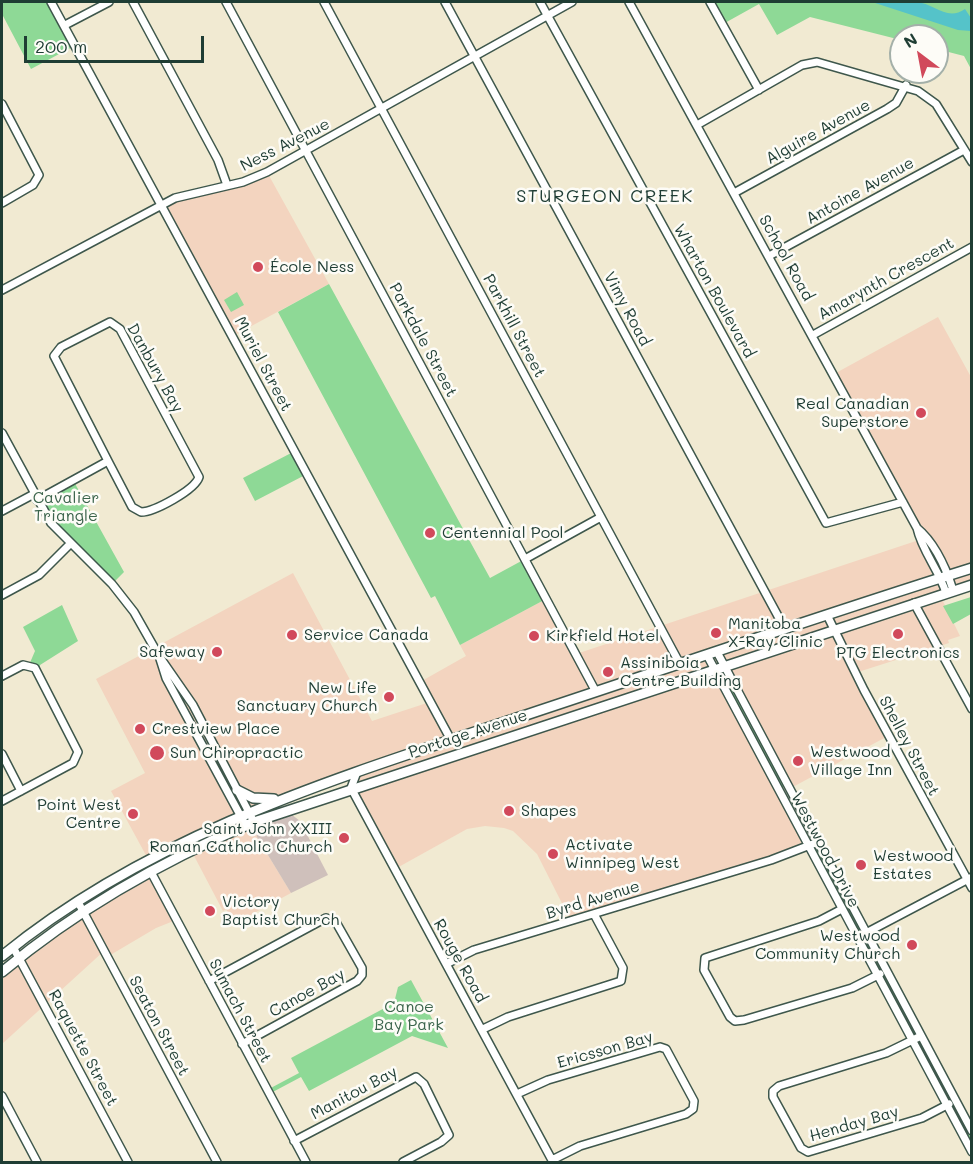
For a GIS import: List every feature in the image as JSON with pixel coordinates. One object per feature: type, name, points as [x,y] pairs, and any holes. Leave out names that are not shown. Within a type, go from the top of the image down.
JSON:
[{"type":"highway","name":"Portage Avenue","points":[[2,956],[78,902],[145,861],[244,813],[451,740],[972,567]]},
{"type":"highway","name":"Portage Avenue","points":[[2,972],[84,913],[151,872],[250,824],[351,788],[972,585]]},
{"type":"highway","points":[[335,794],[352,774]]},
{"type":"highway","points":[[237,790],[246,796],[261,800],[283,799]]},
{"type":"street","name":"Muriel Street","points":[[51,2],[451,740]]},
{"type":"street","points":[[65,25],[108,2]]},
{"type":"street","points":[[133,2],[218,160],[227,185]]},
{"type":"street","name":"Parkdale Street","points":[[226,2],[596,692]]},
{"type":"street","name":"Parkhill Street","points":[[324,2],[680,664]]},
{"type":"street","name":"Vimy Road","points":[[445,2],[785,629]]},
{"type":"street","name":"Wharton Boulevard","points":[[540,2],[826,523],[903,502]]},
{"type":"street","name":"Ness Avenue","points":[[2,290],[184,194],[261,175],[572,2]]},
{"type":"street","name":"School Road","points":[[629,2],[917,528],[927,536],[945,576],[949,592]]},
{"type":"street","points":[[711,2],[759,90]]},
{"type":"street","points":[[697,125],[809,62],[906,85],[936,104],[972,162]]},
{"type":"street","name":"Alguire Avenue","points":[[734,193],[887,110],[896,103],[906,85]]},
{"type":"street","points":[[2,104],[39,175],[33,185],[2,203]]},
{"type":"street","name":"Antoine Avenue","points":[[769,256],[964,150]]},
{"type":"street","name":"Amarynth Crescent","points":[[813,335],[972,247]]},
{"type":"street","name":"Danbury Bay","points":[[110,322],[120,329],[199,477],[190,489],[150,511],[141,512],[132,507],[108,461],[54,356],[61,347],[110,322]]},
{"type":"street","points":[[2,433],[51,523],[124,599],[193,705],[237,790],[244,813]]},
{"type":"street","points":[[2,511],[108,461]]},
{"type":"street","points":[[525,559],[601,518]]},
{"type":"street","points":[[2,595],[39,575],[70,544]]},
{"type":"street","points":[[914,603],[972,709]]},
{"type":"street","name":"Shelley Street","points":[[827,615],[864,690],[969,878],[972,888]]},
{"type":"street","name":"Westwood Drive","points":[[717,652],[972,1131]]},
{"type":"street","name":"Westwood Drive","points":[[706,655],[972,1152]]},
{"type":"street","points":[[159,656],[166,678],[250,824]]},
{"type":"street","points":[[2,676],[23,665],[34,668],[78,752],[73,763],[2,801]]},
{"type":"street","points":[[2,754],[21,791]]},
{"type":"street","points":[[351,788],[352,774]]},
{"type":"street","name":"Rouge Road","points":[[351,788],[553,1161]]},
{"type":"street","name":"Byrd Avenue","points":[[446,964],[474,950],[771,860],[818,842]]},
{"type":"street","name":"Sumach Street","points":[[151,872],[306,1162]]},
{"type":"street","points":[[857,938],[969,878]]},
{"type":"street","name":"Seaton Street","points":[[78,902],[217,1162]]},
{"type":"street","points":[[842,909],[814,923],[709,955],[703,962],[704,970],[730,1017],[738,1021],[852,988],[886,971]]},
{"type":"street","points":[[483,1029],[508,1017],[621,981],[623,968],[594,914]]},
{"type":"street","name":"Canoe Bay","points":[[209,981],[326,918],[338,926],[362,968],[362,975],[357,981],[242,1044]]},
{"type":"street","name":"Raquette Street","points":[[13,947],[128,1162]]},
{"type":"street","name":"Henday Bay","points":[[921,1036],[886,1053],[777,1086],[773,1092],[774,1100],[801,1148],[808,1152],[922,1118],[955,1101]]},
{"type":"street","name":"Ericsson Bay","points":[[517,1094],[548,1080],[660,1047],[668,1052],[693,1099],[694,1107],[686,1114],[580,1146],[553,1161]]},
{"type":"street","name":"Manitou Bay","points":[[294,1141],[406,1080],[416,1077],[424,1084],[449,1133],[444,1140],[403,1162]]},
{"type":"street","points":[[2,1096],[37,1162]]},
{"type":"shaded area","name":"École Ness","points":[[267,172],[329,284],[233,336],[162,205],[243,182]]},
{"type":"shaded area","points":[[938,317],[971,377],[971,585],[940,595],[960,636],[948,640],[949,643],[855,673],[888,736],[789,789],[724,666],[809,845],[571,921],[537,854],[513,831],[504,828],[485,826],[467,829],[395,869],[351,788],[356,773],[148,859],[111,791],[145,773],[96,679],[293,573],[372,721],[430,702],[420,682],[466,656],[460,645],[546,599],[576,654],[919,540],[917,528],[834,374]]},
{"type":"shaded area","points":[[287,811],[300,821],[328,875],[291,893],[257,837],[254,822]]},
{"type":"shaded area","points":[[254,823],[257,837],[291,893],[234,924],[226,909],[223,911],[192,852]]},
{"type":"shaded area","points":[[151,872],[176,920],[156,928],[107,957],[104,951],[2,1044],[2,972]]},
{"type":"green space","points":[[2,2],[51,2],[76,45],[31,69],[2,14]]},
{"type":"green space","points":[[711,2],[971,2],[971,69],[964,56],[949,52],[949,24],[889,24],[889,37],[810,17],[777,35],[759,4],[723,24]]},
{"type":"green space","points":[[329,284],[490,578],[525,559],[546,599],[460,645],[435,596],[431,598],[278,312]]},
{"type":"green space","points":[[237,292],[244,305],[231,312],[224,300]]},
{"type":"green space","points":[[295,451],[307,474],[255,501],[243,478]]},
{"type":"green space","name":"Cavalier Triangle","points":[[73,480],[124,572],[112,584],[60,533],[37,500]]},
{"type":"green space","points":[[971,597],[971,614],[953,624],[943,606]]},
{"type":"green space","points":[[62,605],[78,641],[40,665],[38,673],[29,665],[35,651],[23,627]]},
{"type":"green space","points":[[723,665],[787,785],[778,789],[713,669]]},
{"type":"green space","points":[[818,842],[971,1131],[971,1152],[809,845]]},
{"type":"green space","name":"Canoe Bay Park","points":[[411,980],[448,1048],[412,1036],[309,1091],[301,1077],[269,1094],[267,1090],[299,1073],[291,1058],[394,1003],[398,987]]},
{"type":"water","points":[[872,2],[923,3],[952,14],[965,9],[971,18],[971,31],[958,30],[949,27],[949,24],[940,24]]},
{"type":"place","name":"École Ness","points":[[258,267]]},
{"type":"place","name":"Real Canadian Superstore","points":[[921,413]]},
{"type":"place","name":"Centennial Pool","points":[[430,533]]},
{"type":"place","name":"Manitoba X-Ray Clinic","points":[[716,633]]},
{"type":"place","name":"PTG Electronics","points":[[898,634]]},
{"type":"place","name":"Service Canada","points":[[292,635]]},
{"type":"place","name":"Kirkfield Hotel","points":[[534,636]]},
{"type":"place","name":"Safeway","points":[[217,652]]},
{"type":"place","name":"Assiniboia Centre Building","points":[[608,672]]},
{"type":"place","name":"New Life Sanctuary Church","points":[[389,697]]},
{"type":"place","name":"Crestview Place","points":[[140,729]]},
{"type":"place","name":"Sun Chiropractic","points":[[157,753]]},
{"type":"place","name":"Westwood Village Inn","points":[[798,761]]},
{"type":"place","name":"Shapes","points":[[509,811]]},
{"type":"place","name":"Point West Centre","points":[[133,814]]},
{"type":"place","name":"Saint John XXIII Roman Catholic Church","points":[[344,838]]},
{"type":"place","name":"Activate Winnipeg West","points":[[553,854]]},
{"type":"place","name":"Westwood Estates","points":[[861,865]]},
{"type":"place","name":"Victory Baptist Church","points":[[210,911]]},
{"type":"place","name":"Westwood Community Church","points":[[912,945]]},
{"type":"district","name":"STURGEON CREEK","points":[[605,196]]}]
